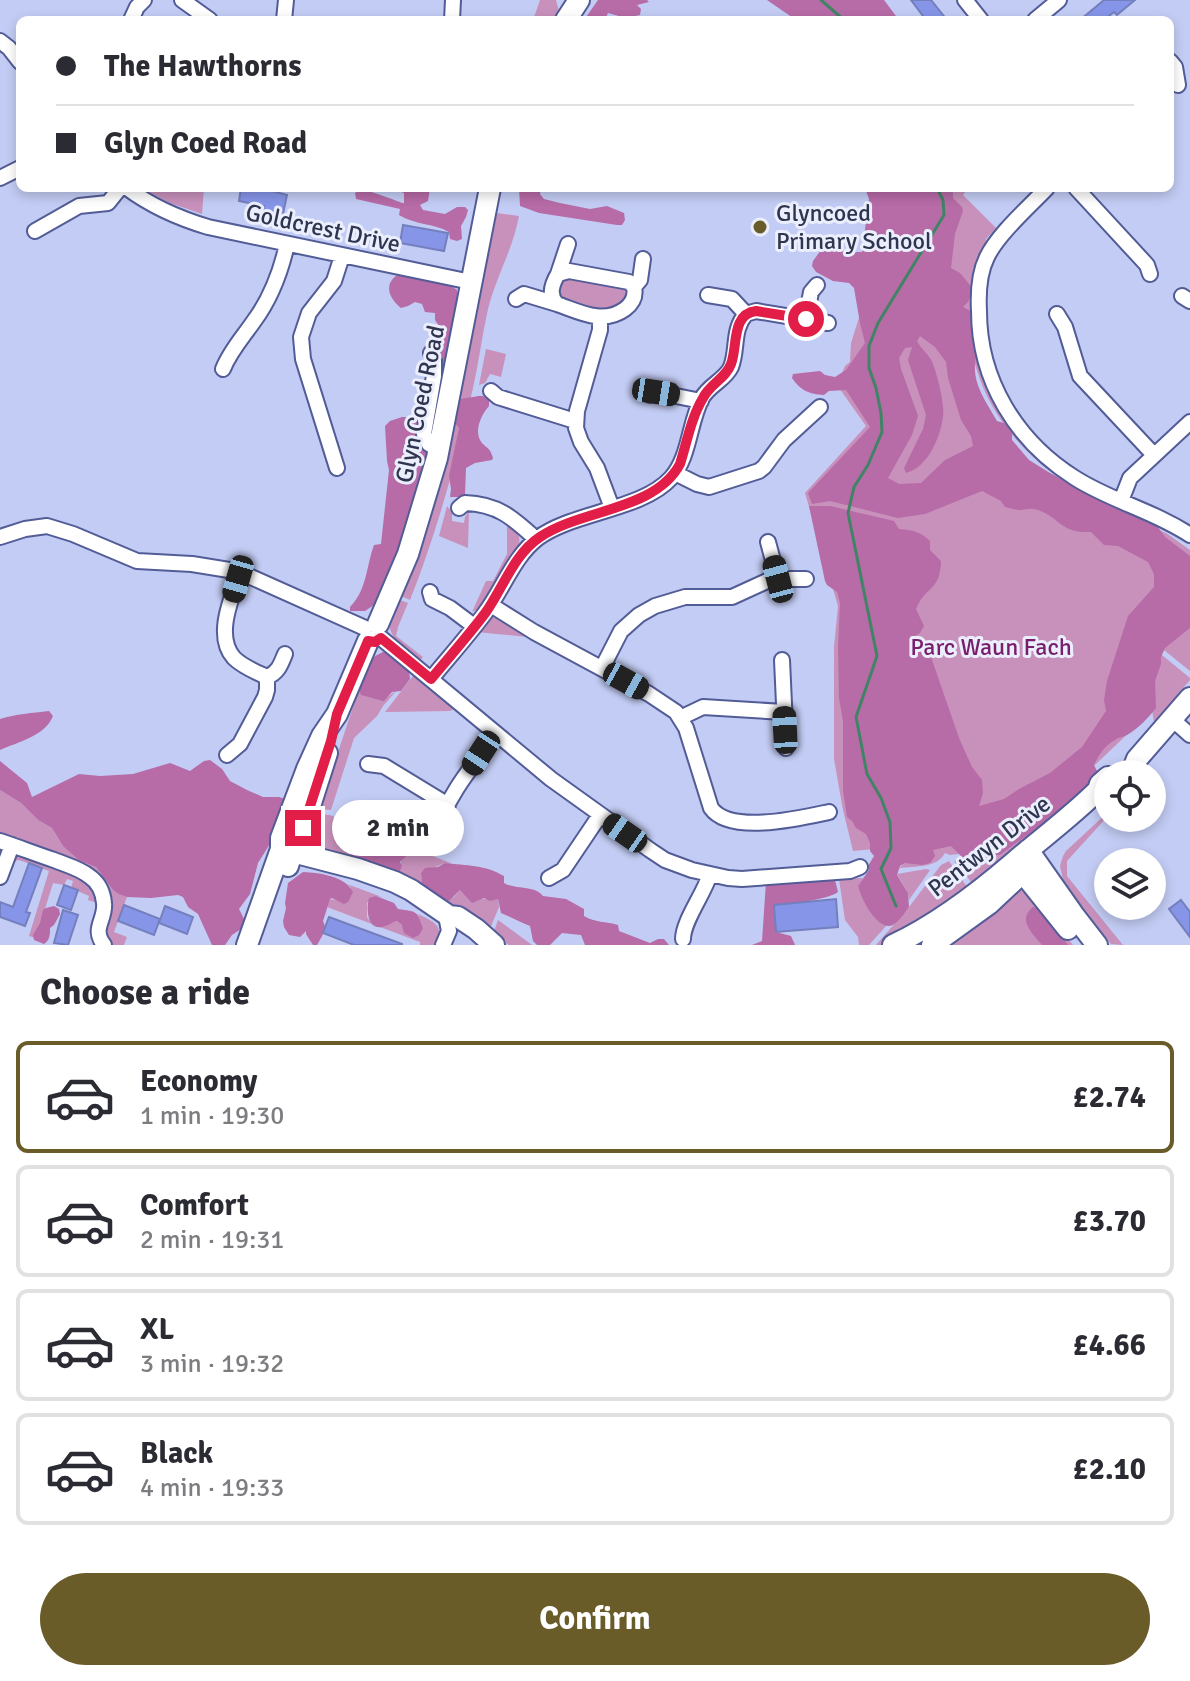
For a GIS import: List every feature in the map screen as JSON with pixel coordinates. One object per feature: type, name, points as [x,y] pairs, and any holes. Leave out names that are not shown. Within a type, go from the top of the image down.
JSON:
[{"type":"street","points":[[182,0],[204,16]]},
{"type":"street","points":[[965,0],[978,16]]},
{"type":"street","points":[[1040,16],[1059,0]]},
{"type":"street","points":[[0,41],[16,57]]},
{"type":"street","points":[[1174,66],[1179,87]]},
{"type":"street","points":[[35,231],[79,206],[108,203],[117,192]]},
{"type":"street","name":"Goldcrest Drive","points":[[133,192],[156,207],[200,224],[471,282]]},
{"type":"street","name":"Glyn Coed Road","points":[[260,945],[284,856],[281,838],[295,797],[373,633],[408,554],[424,506],[439,450],[489,192]]},
{"type":"street","points":[[1043,192],[1000,239],[983,265],[978,306],[984,358],[992,383],[1006,410],[1040,452],[1076,479],[1190,535]]},
{"type":"street","points":[[1080,192],[1147,265],[1150,274]]},
{"type":"street","points":[[223,369],[227,357],[266,301],[287,244]]},
{"type":"street","points":[[557,304],[552,292],[568,244]]},
{"type":"street","points":[[337,468],[303,359],[301,337],[309,313],[334,281],[342,256]]},
{"type":"street","points":[[634,287],[640,280],[643,259]]},
{"type":"street","points":[[516,299],[524,294],[600,318],[616,314],[629,306],[635,297],[634,287],[629,282],[569,271],[558,274]]},
{"type":"street","points":[[806,319],[811,292],[817,285]]},
{"type":"street","points":[[708,295],[732,299],[746,314]]},
{"type":"street","points":[[431,679],[491,605],[523,552],[536,539],[658,489],[675,473],[701,401],[709,387],[731,367],[738,326],[746,314],[756,311],[828,323]]},
{"type":"street","points":[[1057,314],[1065,327],[1080,376],[1154,455]]},
{"type":"street","points":[[600,318],[600,330],[575,421],[577,433],[597,468],[612,508]]},
{"type":"street","points":[[431,353],[434,376],[424,434],[429,444],[439,450]]},
{"type":"street","points":[[491,391],[498,397],[575,421]]},
{"type":"street","points":[[650,395],[656,392],[701,401]]},
{"type":"street","points":[[675,473],[709,487],[759,471],[784,440],[820,407]]},
{"type":"street","points":[[1121,501],[1130,478],[1190,422]]},
{"type":"street","points":[[459,508],[465,503],[477,503],[498,509],[536,539]]},
{"type":"street","points":[[0,537],[47,526],[137,561],[215,566],[240,573],[373,633],[496,735],[600,815],[665,860],[728,878],[757,879],[850,871],[860,867]]},
{"type":"street","points":[[768,542],[778,579]]},
{"type":"street","points":[[240,573],[225,625],[226,641],[234,658],[267,677],[278,670],[285,654]]},
{"type":"street","points":[[602,668],[621,631],[655,606],[685,597],[732,597],[778,579],[806,579]]},
{"type":"street","points":[[430,592],[432,599],[474,626]]},
{"type":"street","points":[[491,605],[676,712],[686,728],[711,808],[721,818],[738,822],[782,821],[829,812]]},
{"type":"street","points":[[782,660],[786,748]]},
{"type":"street","points":[[227,755],[240,744],[259,709],[267,690],[267,677]]},
{"type":"street","name":"Pentwyn Drive","points":[[1139,760],[1190,698]]},
{"type":"street","points":[[680,718],[703,707],[784,712]]},
{"type":"street","name":"Glyn Coed Road","points":[[247,945],[284,856],[303,828],[337,714]]},
{"type":"street","points":[[1172,719],[1190,735]]},
{"type":"street","points":[[435,837],[439,819],[496,735]]},
{"type":"street","points":[[368,764],[384,766],[448,805]]},
{"type":"street","name":"Pentwyn Drive","points":[[932,945],[989,904],[1025,862],[1094,794]]},
{"type":"street","name":"Pentwyn Drive","points":[[893,945],[1073,830],[1094,810]]},
{"type":"street","points":[[549,878],[563,870],[600,815]]},
{"type":"street","points":[[303,828],[307,849],[313,857]]},
{"type":"street","points":[[0,877],[6,843],[80,870],[93,879],[104,899],[105,908],[98,931],[104,945]]},
{"type":"street","points":[[284,856],[313,857],[395,882],[447,929]]},
{"type":"street","points":[[284,856],[398,897],[447,929],[493,944]]},
{"type":"street","points":[[1025,862],[1081,945]]},
{"type":"street","points":[[1025,862],[1097,945]]},
{"type":"street","points":[[683,939],[683,930],[706,888],[710,874]]},
{"type":"green space","points":[[540,0],[556,0],[558,16],[534,16]]},
{"type":"green space","points":[[149,192],[204,192],[202,214]]},
{"type":"green space","name":"Parc Waun Fach","points":[[870,192],[965,192],[963,195],[996,228],[986,239],[979,356],[1052,468],[1050,471],[1020,444],[995,411],[980,379],[963,325],[962,342],[979,391],[1018,476],[1166,533],[1190,550],[1190,605],[1156,635],[1135,727],[1100,760],[1094,760],[1094,766],[1077,782],[1000,849],[945,853],[931,864],[899,868],[905,863],[874,849],[853,851],[834,759],[834,647],[838,606],[805,493],[866,426],[837,385],[850,362],[851,343],[863,305]]},
{"type":"green space","points":[[496,213],[519,216],[488,309],[473,388],[446,495],[410,600],[399,595],[490,220],[495,221]]},
{"type":"green space","points":[[567,277],[624,288],[627,295],[625,303],[602,313],[563,301],[558,293],[560,282]]},
{"type":"green space","points":[[486,349],[506,354],[501,377],[490,374],[485,383],[479,385]]},
{"type":"green space","points":[[447,506],[452,512],[452,521],[464,523],[469,511],[468,548],[439,536]]},
{"type":"green space","points":[[507,523],[517,532],[519,545],[480,611],[472,612],[486,581],[493,581],[507,554]]},
{"type":"green space","points":[[397,599],[408,603],[396,636],[423,657],[419,662],[397,642],[390,630],[390,617]]},
{"type":"green space","points":[[1190,612],[1190,671],[1159,646]]},
{"type":"green space","points":[[492,617],[498,617],[528,637],[476,632]]},
{"type":"green space","points":[[1157,651],[1190,680],[1177,695],[1180,698],[1156,724],[1152,710]]},
{"type":"green space","points":[[416,672],[456,708],[450,711],[385,712]]},
{"type":"green space","points":[[359,689],[362,695],[382,701],[397,690],[377,716],[354,738],[331,810],[319,809]]},
{"type":"green space","points":[[0,790],[52,828],[63,846],[96,867],[113,890],[127,897],[114,932],[127,937],[124,945],[104,945],[104,905],[88,900],[89,896],[71,888],[73,881],[67,879],[64,885],[53,883],[36,938],[29,936],[49,871],[8,858],[0,864]]},
{"type":"green space","points":[[318,814],[330,815],[361,828],[356,832],[350,857],[324,851],[312,831]]},
{"type":"green space","points":[[1094,825],[1094,831],[1067,861],[1067,876],[1094,909],[1094,920],[1103,920],[1123,945],[1111,944],[1064,884],[1060,866],[1066,851]]},
{"type":"green space","points":[[1036,829],[1040,834],[972,883],[954,861],[1000,855]]},
{"type":"green space","points":[[402,844],[453,864],[445,863],[421,873],[423,893],[399,873]]},
{"type":"green space","points":[[949,861],[967,887],[950,899],[952,903],[887,945],[876,945],[941,865]]},
{"type":"green space","points":[[930,870],[909,900],[897,874]]},
{"type":"green space","points":[[863,878],[858,887],[880,922],[887,925],[869,945],[859,945],[858,937],[845,920],[839,879]]},
{"type":"green space","points":[[347,884],[382,897],[376,896],[367,903],[367,917],[372,924],[327,907],[330,899],[336,900],[351,887]]},
{"type":"green space","points":[[460,890],[481,899],[498,899],[499,907],[489,931],[443,903]]},
{"type":"green space","points":[[1016,891],[1034,897],[1073,945],[938,945]]},
{"type":"green space","points":[[418,914],[439,929],[438,945],[420,945],[420,942],[380,927],[397,921],[402,925],[423,928]]},
{"type":"green space","points":[[498,920],[532,945],[509,945],[493,934]]},
{"type":"shaded area","points":[[598,0],[649,2],[637,5],[641,9],[640,15],[608,13],[607,16],[587,16]]},
{"type":"shaded area","points":[[767,0],[884,0],[896,16],[790,16]]},
{"type":"shaded area","points":[[370,192],[404,203],[401,192],[429,192],[428,201],[420,205],[423,210],[445,214],[457,207],[465,207],[468,210],[461,226],[462,239],[450,239],[449,232],[443,229],[405,218],[399,215],[400,209],[356,199],[355,193]]},
{"type":"shaded area","points":[[519,192],[540,192],[544,199],[560,203],[590,209],[607,206],[624,213],[625,220],[622,225],[617,225],[539,213],[520,206]]},
{"type":"shaded area","name":"Parc Waun Fach","points":[[866,192],[953,192],[953,198],[963,211],[955,234],[951,268],[960,273],[973,289],[963,307],[975,313],[983,337],[975,361],[976,380],[997,421],[1007,424],[1012,440],[1029,460],[1093,496],[1155,523],[1165,537],[1190,556],[1190,628],[1165,648],[1161,657],[1155,681],[1156,708],[1135,729],[1116,739],[1094,760],[1092,783],[1000,855],[964,859],[951,846],[933,850],[935,856],[930,863],[905,863],[900,866],[897,875],[908,893],[909,907],[890,926],[874,917],[858,886],[874,856],[866,834],[847,817],[843,790],[843,721],[839,698],[840,603],[837,592],[825,581],[809,506],[830,506],[894,521],[899,529],[916,532],[930,541],[930,550],[941,561],[940,571],[916,609],[924,626],[913,637],[930,654],[959,738],[972,767],[982,780],[983,793],[979,806],[1004,799],[1050,773],[1082,747],[1106,711],[1107,681],[1128,616],[1154,587],[1154,574],[1148,562],[1118,546],[1104,545],[1091,532],[1066,528],[1035,509],[1005,507],[1001,501],[982,491],[925,514],[898,518],[830,501],[812,504],[808,493],[870,427],[846,390],[814,394],[802,389],[792,378],[793,374],[820,371],[835,377],[846,370],[865,343],[854,288],[849,283],[833,281],[816,272],[812,266],[821,250],[862,252],[869,199]],"holes":[[[920,336],[935,347],[946,362],[948,378],[973,446],[945,460],[921,483],[899,484],[888,478],[912,435],[918,416],[899,358],[905,348],[912,347],[908,360],[926,415],[923,429],[904,468],[906,473],[927,458],[936,442],[943,417],[937,378],[931,359],[917,341]]]},
{"type":"shaded area","points":[[405,271],[446,282],[457,290],[458,302],[446,376],[440,377],[437,363],[439,326],[435,313],[425,312],[422,304],[415,302],[401,308],[390,293],[393,278]]},
{"type":"shaded area","points":[[478,396],[489,400],[478,434],[493,458],[466,468],[465,495],[450,497],[449,476],[459,428],[451,418],[452,401]]},
{"type":"shaded area","points":[[402,417],[420,424],[436,456],[426,488],[377,603],[365,611],[350,611],[363,586],[374,545],[381,544],[389,470],[385,426]]},
{"type":"shaded area","points":[[383,652],[390,652],[402,660],[410,679],[401,691],[392,692],[382,701],[361,695],[359,681],[371,659]]},
{"type":"shaded area","points":[[49,711],[53,716],[44,729],[0,750],[0,719]]},
{"type":"shaded area","points":[[210,760],[222,769],[230,781],[247,790],[263,797],[288,800],[278,831],[258,863],[250,894],[239,909],[247,925],[232,935],[225,945],[212,945],[198,914],[188,907],[183,897],[127,897],[113,890],[96,867],[79,860],[63,846],[52,828],[0,790],[0,761],[27,783],[32,797],[79,774],[133,774],[170,763],[190,771]]},
{"type":"shaded area","points":[[369,826],[399,838],[408,850],[400,862],[399,873],[350,857],[356,834]]},
{"type":"shaded area","points":[[445,863],[489,869],[504,876],[504,883],[535,890],[543,896],[566,899],[584,909],[584,916],[588,918],[618,925],[619,931],[650,943],[664,939],[669,945],[585,945],[581,935],[562,933],[550,945],[537,945],[530,926],[501,913],[498,899],[490,901],[484,898],[472,903],[460,890],[443,903],[423,893],[421,873],[425,868]]},
{"type":"shaded area","points":[[303,872],[338,879],[353,892],[344,904],[330,899],[323,921],[326,929],[317,945],[313,945],[306,931],[300,937],[289,935],[284,927],[288,883]]},
{"type":"shaded area","points":[[834,876],[838,892],[833,895],[774,905],[776,932],[791,936],[795,945],[752,945],[762,941],[766,882]]},
{"type":"shaded area","points":[[376,896],[394,903],[398,909],[415,913],[423,928],[419,935],[413,938],[404,933],[397,921],[374,926],[369,919],[368,908],[369,898]]},
{"type":"shaded area","points":[[54,906],[60,914],[50,928],[49,939],[44,944],[34,940],[43,910]]},
{"type":"shaded area","points":[[1033,907],[1040,909],[1068,945],[1042,945],[1026,922],[1028,912]]},
{"type":"building","points":[[911,0],[931,0],[944,16],[923,16]]},
{"type":"building","points":[[1104,0],[1135,0],[1117,15],[1114,12],[1109,16],[1085,16]]},
{"type":"building","points":[[240,192],[287,195],[283,214],[239,201]]},
{"type":"building","points":[[403,225],[448,233],[444,251],[400,243]]},
{"type":"building","points":[[29,863],[42,868],[26,912],[30,913],[25,926],[0,917],[0,902],[13,907]]},
{"type":"building","points":[[64,885],[78,890],[71,910],[57,905]]},
{"type":"building","points":[[836,899],[838,927],[776,932],[774,905]]},
{"type":"building","points":[[1181,900],[1190,912],[1190,937],[1169,909]]},
{"type":"building","points":[[124,905],[160,919],[154,935],[118,921]]},
{"type":"building","points":[[165,906],[193,917],[187,934],[159,923]]},
{"type":"building","points":[[63,910],[78,915],[68,945],[54,943]]},
{"type":"building","points":[[329,917],[402,945],[354,945],[323,933]]},
{"type":"waterway","points":[[821,0],[839,16]]},
{"type":"waterway","points":[[896,906],[881,869],[891,848],[890,822],[867,774],[856,717],[877,656],[848,513],[854,487],[868,465],[882,432],[876,388],[869,368],[869,346],[878,323],[944,215],[939,192]]},
{"type":"place","name":"Glyncoed Primary School","points":[[760,227]]},
{"type":"route","points":[[303,828],[337,714],[368,641],[375,642],[381,638],[431,679],[484,614],[523,552],[536,539],[649,493],[665,484],[675,473],[701,401],[709,387],[731,367],[742,318],[756,311],[806,319]]}]
